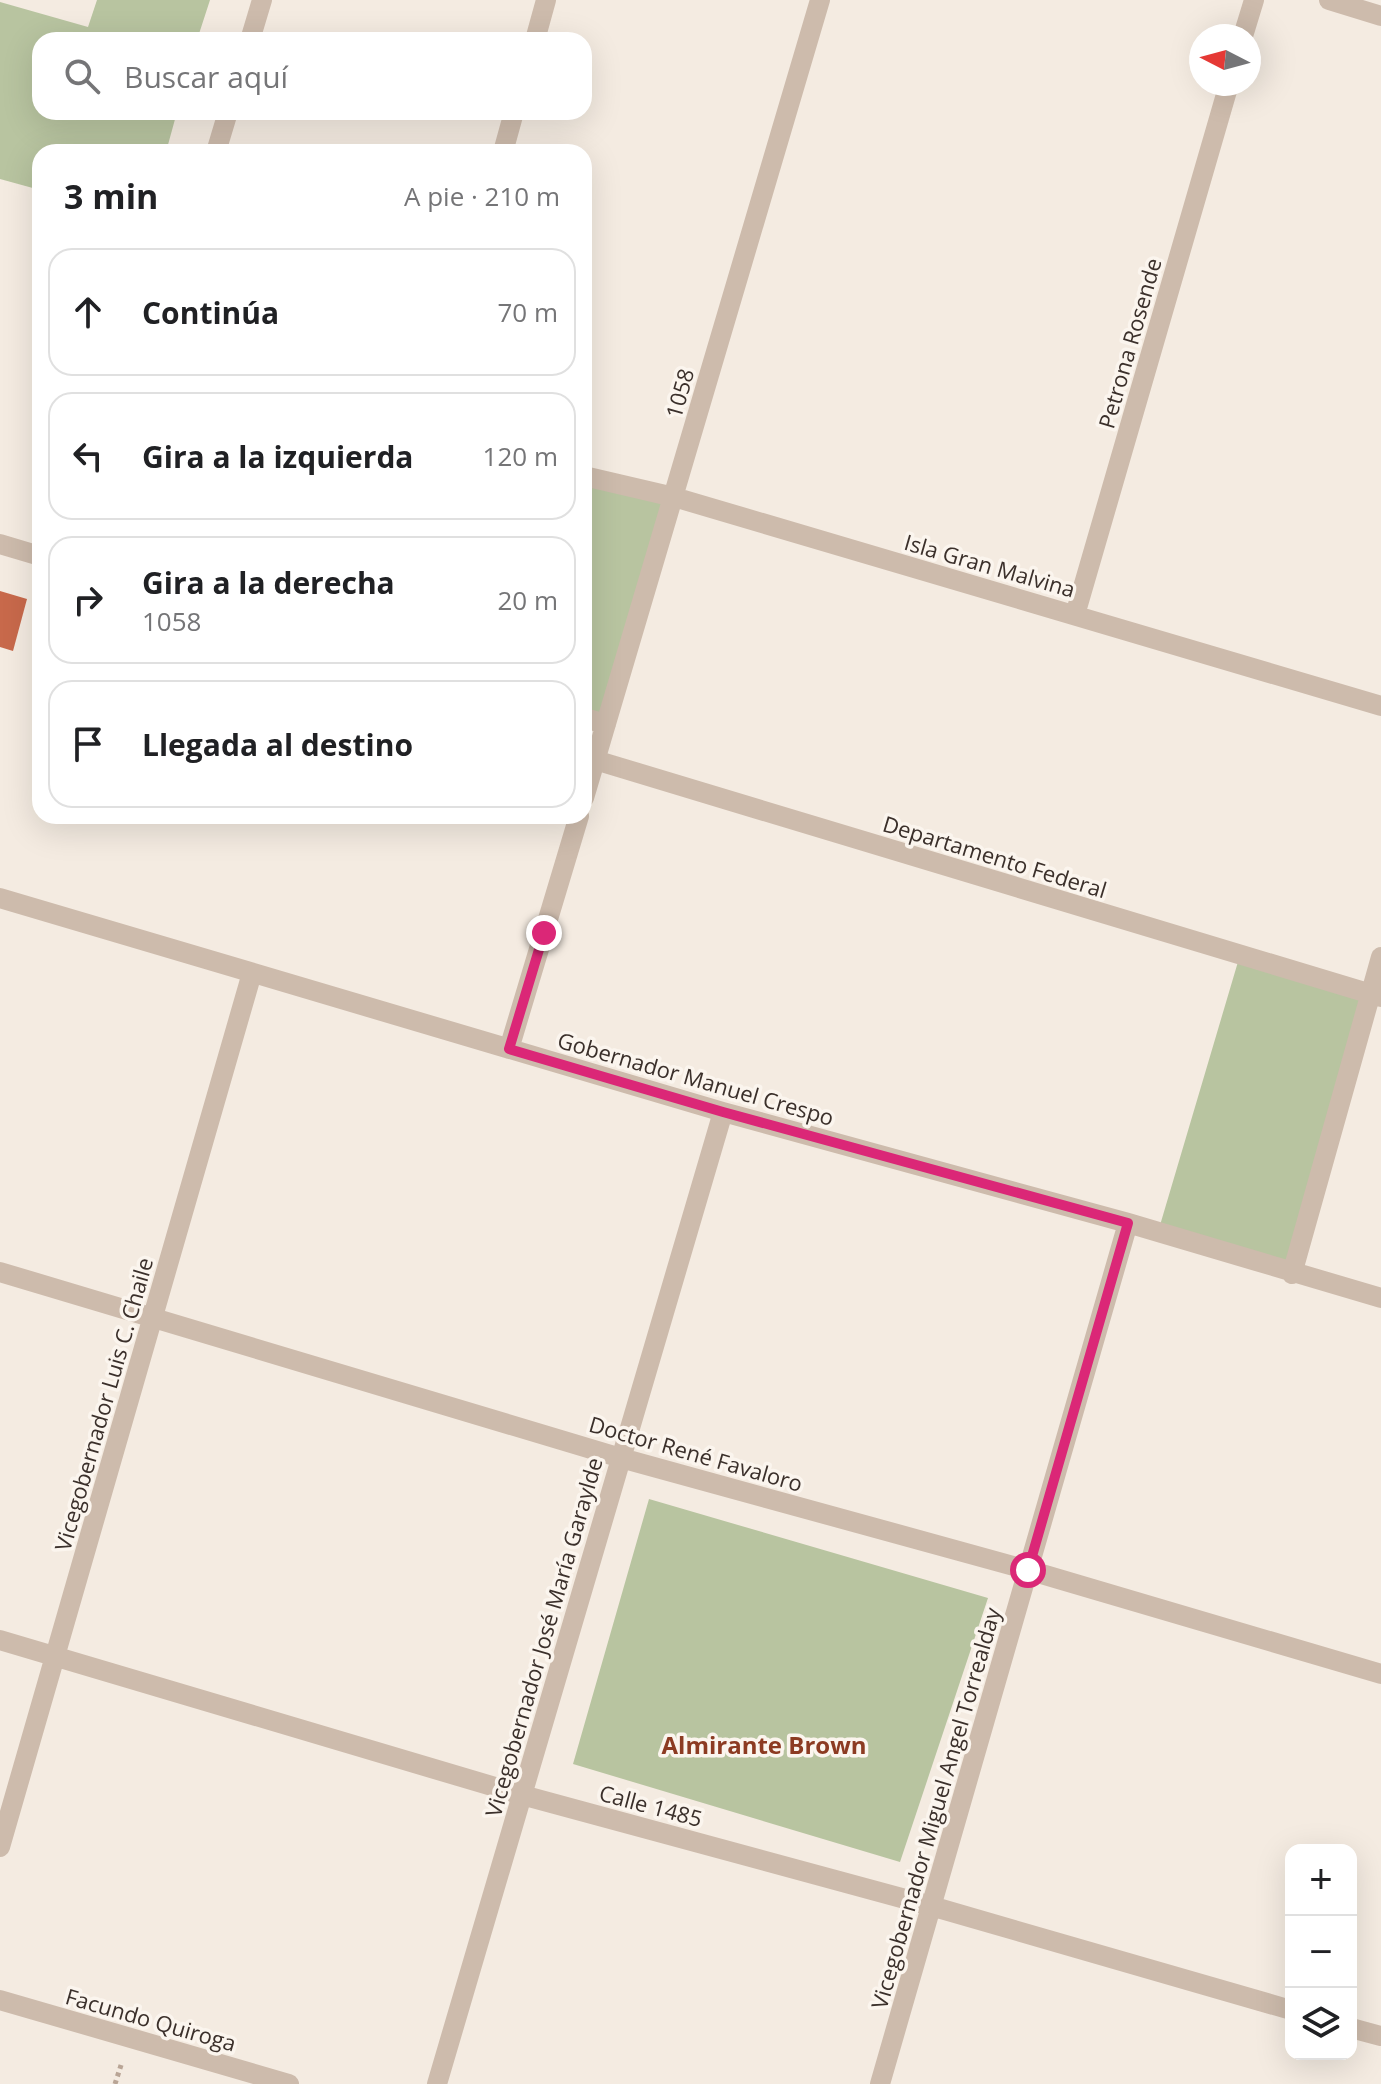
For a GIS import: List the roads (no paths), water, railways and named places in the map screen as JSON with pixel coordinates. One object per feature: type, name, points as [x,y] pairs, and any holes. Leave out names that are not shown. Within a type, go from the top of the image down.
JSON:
[{"type":"street","points":[[252,32],[262,0]]},
{"type":"street","points":[[537,32],[546,0]]},
{"type":"street","name":"1058","points":[[592,770],[820,0]]},
{"type":"street","points":[[1247,24],[1254,0]]},
{"type":"street","points":[[1329,0],[1381,16]]},
{"type":"street","name":"Petrona Rosende","points":[[1075,615],[1226,96]]},
{"type":"street","points":[[218,144],[226,120]]},
{"type":"street","points":[[505,144],[512,120]]},
{"type":"street","name":"Isla Gran Malvina","points":[[592,478],[674,497],[1381,706]]},
{"type":"street","points":[[0,544],[32,554]]},
{"type":"street","points":[[592,720],[606,724]]},
{"type":"street","name":"Departamento Federal","points":[[595,760],[1376,996]]},
{"type":"street","points":[[509,1049],[577,824]]},
{"type":"street","name":"Gobernador Manuel Crespo","points":[[0,898],[723,1112],[1128,1223],[1381,1298]]},
{"type":"street","points":[[1292,1274],[1376,996],[1381,957]]},
{"type":"street","name":"Vicegobernador Luis C. Chaile","points":[[0,1847],[252,973]]},
{"type":"street","name":"Vicegobernador José María Garaylde","points":[[437,2084],[723,1112]]},
{"type":"street","name":"Vicegobernador Miguel Angel Torrealday","points":[[880,2084],[1128,1223]]},
{"type":"street","name":"Doctor René Favaloro","points":[[0,1272],[621,1458],[1028,1570],[1381,1674]]},
{"type":"street","name":"Calle 1485","points":[[0,1640],[522,1795],[931,1906],[1285,2008]]},
{"type":"street","name":"Facundo Quiroga","points":[[0,2000],[289,2084]]},
{"type":"street","points":[[1357,2030],[1381,2036]]},
{"type":"district","name":"Almirante Brown","points":[[764,1744]]}]
